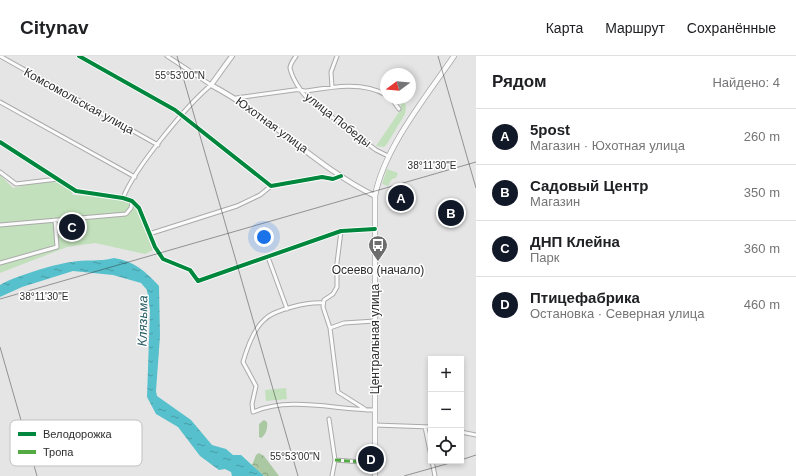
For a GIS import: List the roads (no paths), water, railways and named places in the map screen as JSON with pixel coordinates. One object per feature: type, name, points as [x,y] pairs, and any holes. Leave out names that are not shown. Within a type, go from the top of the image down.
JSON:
[{"type":"main road","name":"Центральная улица","points":[[375,476],[375,196],[379,178],[388,156],[454,56]]},
{"type":"street","name":"Комсомольская улица","points":[[0,56],[158,145]]},
{"type":"street","points":[[79,56],[182,116],[271,186]]},
{"type":"street","name":"Юхотная улица","points":[[166,56],[211,85],[236,98],[341,176],[375,196]]},
{"type":"street","points":[[123,198],[135,177],[158,145],[182,116],[211,85],[232,56]]},
{"type":"street","name":"улица Победы","points":[[296,56],[290,67],[301,90],[308,99],[376,150],[388,156]]},
{"type":"street","points":[[332,87],[331,72],[338,56]]},
{"type":"street","points":[[236,98],[332,87],[369,88],[380,93]]},
{"type":"street","points":[[0,102],[135,177]]},
{"type":"street","points":[[395,104],[399,109]]},
{"type":"street","points":[[0,142],[80,192],[123,198],[132,201],[139,208],[162,259],[190,270],[198,282],[341,231],[375,229]]},
{"type":"street","points":[[0,172],[16,184],[58,179]]},
{"type":"street","points":[[150,235],[237,206],[260,195],[271,186],[322,177],[333,179],[341,176]]},
{"type":"street","points":[[0,225],[126,214],[132,201]]},
{"type":"street","points":[[0,263],[55,248],[57,245],[55,220]]},
{"type":"street","points":[[341,231],[338,247],[337,287],[333,294],[326,298],[323,303],[325,315],[330,328],[338,392],[366,410]]},
{"type":"street","points":[[268,257],[287,309]]},
{"type":"street","points":[[323,303],[287,309],[263,320],[250,343],[244,358],[244,365],[252,375],[256,386],[252,404],[253,412],[262,408],[297,404],[375,410]]},
{"type":"street","points":[[330,328],[344,323],[375,321]]},
{"type":"street","points":[[330,419],[335,460],[332,476]]},
{"type":"street","points":[[375,425],[425,427],[428,442]]},
{"type":"street","points":[[464,433],[476,435]]},
{"type":"street","points":[[335,460],[375,463]]},
{"type":"street","points":[[433,464],[435,476]]},
{"type":"water","points":[[114,258],[133,264],[159,286],[160,336],[156,391],[157,396],[191,420],[212,445],[226,449],[233,455],[241,455],[264,476],[232,476],[231,472],[225,469],[219,470],[200,456],[178,427],[156,414],[147,397],[150,310],[147,290],[141,283],[113,275],[73,271],[22,287],[0,297],[0,285],[24,275],[64,263]]},
{"type":"place","name":"5post","points":[[401,198]]},
{"type":"place","name":"Садовый Центр","points":[[451,213]]},
{"type":"place","name":"ДНП Клейна","points":[[72,227]]},
{"type":"place","name":"Осеево (начало)","points":[[378,262]]},
{"type":"place","name":"Птицефабрика","points":[[371,459]]},
{"type":"water label","name":"Клязьма","points":[[142,321]]}]
